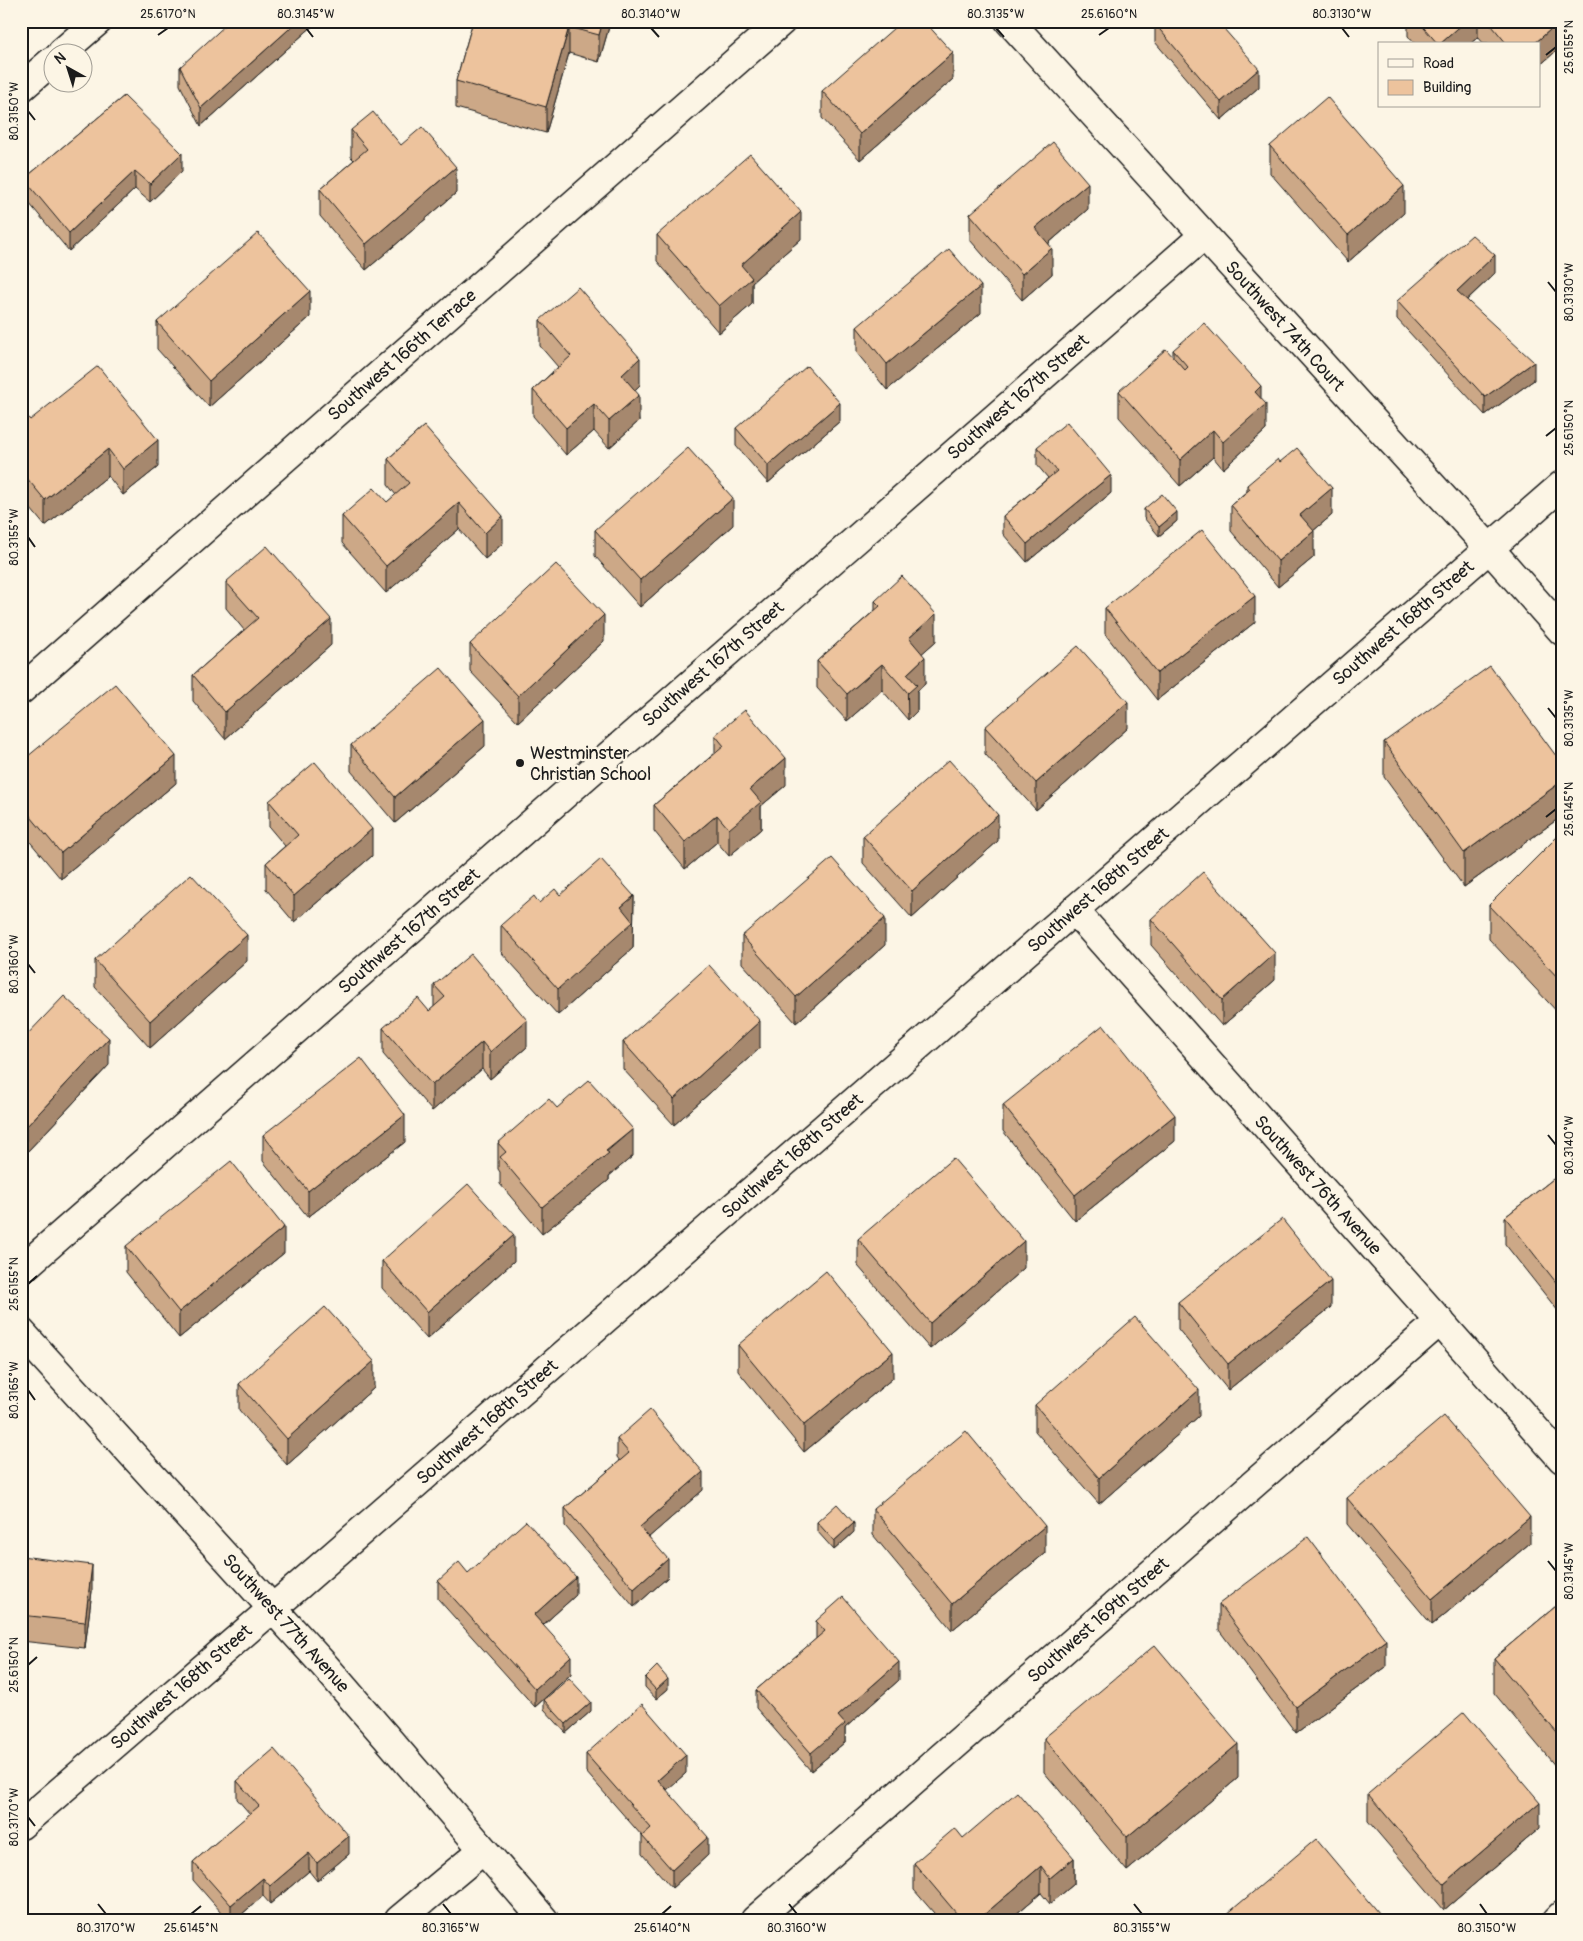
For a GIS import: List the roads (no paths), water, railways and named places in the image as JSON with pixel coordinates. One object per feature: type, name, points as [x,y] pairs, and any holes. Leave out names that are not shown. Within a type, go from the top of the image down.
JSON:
[{"type":"street","points":[[74,42],[98,21]]},
{"type":"street","name":"Southwest 166th Terrace","points":[[21,690],[782,21]]},
{"type":"street","name":"Southwest 74th Court","points":[[1009,21],[1489,548],[1562,631]]},
{"type":"street","points":[[21,88],[42,70]]},
{"type":"street","name":"Southwest 167th Street","points":[[21,1270],[1203,236]]},
{"type":"street","name":"Southwest 168th Street","points":[[21,1825],[272,1609],[1562,485]]},
{"type":"street","name":"Southwest 76th Avenue","points":[[1074,910],[1562,1460]]},
{"type":"street","name":"Southwest 169th Street","points":[[755,1920],[1440,1321]]},
{"type":"street","name":"Southwest 77th Avenue","points":[[21,1332],[324,1665],[544,1920]]},
{"type":"street","points":[[399,1920],[482,1850]]},
{"type":"street","points":[[1557,1920],[1562,1915]]},
{"type":"place","name":"Westminster Christian School","points":[[520,763]]}]
